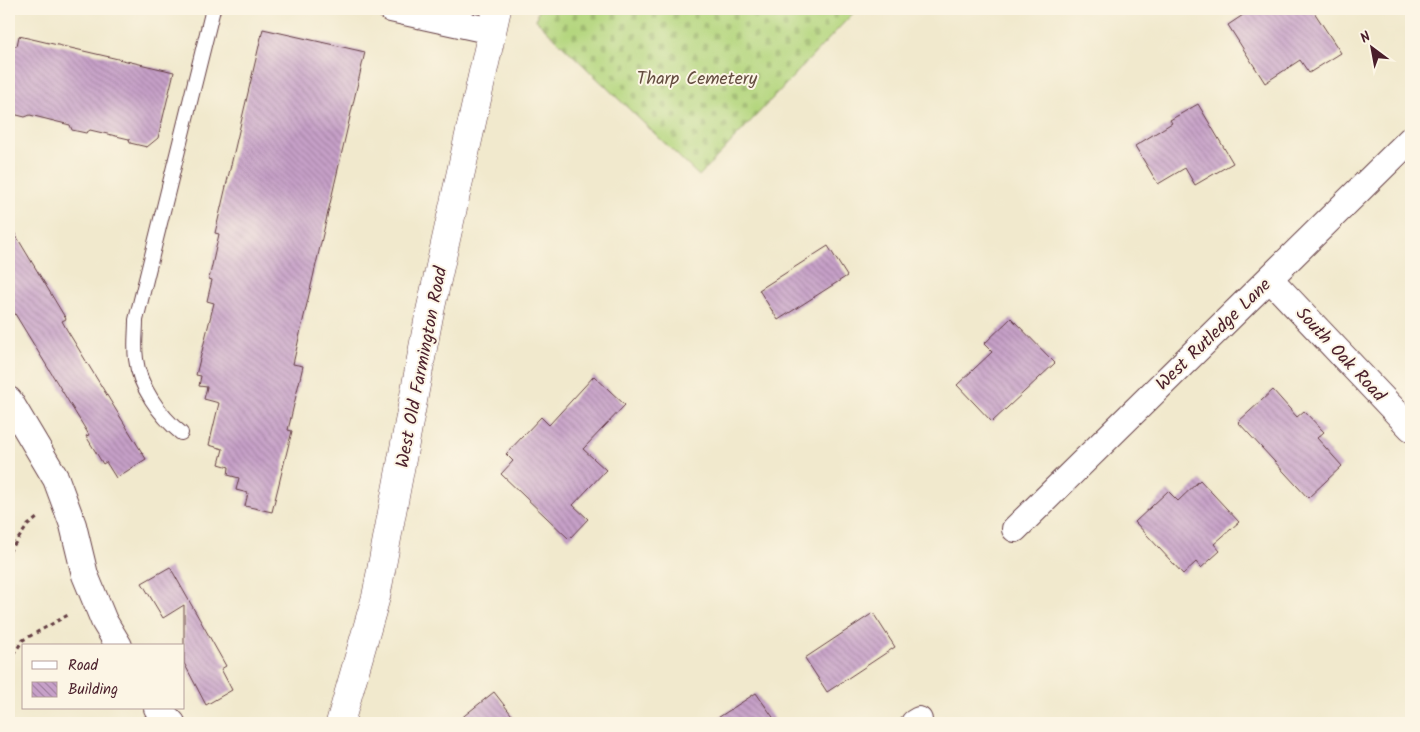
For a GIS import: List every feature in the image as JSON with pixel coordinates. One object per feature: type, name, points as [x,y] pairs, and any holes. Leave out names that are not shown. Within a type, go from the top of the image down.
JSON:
[{"type":"street","points":[[391,9],[494,20]]},
{"type":"street","name":"West Old Farmington Road","points":[[340,723],[376,597],[430,316],[494,20]]},
{"type":"street","name":"West Rutledge Lane","points":[[1015,529],[1411,139]]},
{"type":"street","name":"South Oak Road","points":[[1270,279],[1411,428]]},
{"type":"street","points":[[9,400],[56,479],[73,525],[85,575],[104,621],[118,644]]},
{"type":"lane","points":[[181,432],[169,423],[141,380],[136,358],[136,320],[213,9]]},
{"type":"path","points":[[9,552],[28,525],[64,500]]},
{"type":"path","points":[[9,661],[23,640],[95,600]]},
{"type":"green space","name":"Tharp Cemetery","points":[[538,9],[857,9],[699,176],[536,20]]},
{"type":"building","points":[[1252,9],[1312,9],[1341,53],[1309,73],[1300,60],[1265,83],[1228,25]]},
{"type":"building","points":[[263,29],[365,52],[293,364],[303,366],[288,430],[292,431],[272,512],[245,506],[248,493],[236,490],[239,478],[228,475],[229,467],[219,464],[223,449],[209,445],[219,403],[204,399],[207,387],[199,386],[201,376],[196,375],[214,303],[207,301],[212,280],[209,279],[219,234],[215,233]]},
{"type":"building","points":[[19,36],[174,72],[158,138],[147,147],[130,143],[129,139],[90,130],[86,133],[72,130],[70,125],[30,115],[25,117],[9,113],[9,45],[17,46]]},
{"type":"building","points":[[1198,104],[1233,163],[1195,185],[1185,168],[1158,184],[1135,146],[1172,123],[1170,120]]},
{"type":"building","points":[[9,224],[66,319],[62,321],[67,330],[146,459],[116,478],[106,462],[103,464],[86,436],[89,435],[9,304]]},
{"type":"building","points":[[828,246],[847,276],[778,320],[759,290]]},
{"type":"building","points":[[1011,318],[1055,363],[992,422],[957,385],[992,352],[984,344]]},
{"type":"building","points":[[594,376],[625,405],[583,449],[606,470],[573,505],[588,519],[569,539],[501,474],[513,461],[506,454],[541,417],[549,425]]},
{"type":"building","points":[[1273,390],[1297,417],[1304,411],[1324,432],[1317,438],[1342,466],[1308,498],[1238,422]]},
{"type":"building","points":[[1200,480],[1239,522],[1214,544],[1220,551],[1201,568],[1196,562],[1183,574],[1135,522],[1168,491],[1178,501]]},
{"type":"building","points":[[170,567],[226,666],[221,669],[232,690],[206,705],[185,665],[184,605],[163,618],[142,583]]},
{"type":"building","points":[[873,613],[895,647],[827,692],[805,658]]},
{"type":"building","points":[[494,692],[518,723],[455,723]]},
{"type":"building","points":[[756,693],[777,723],[710,723]]}]
